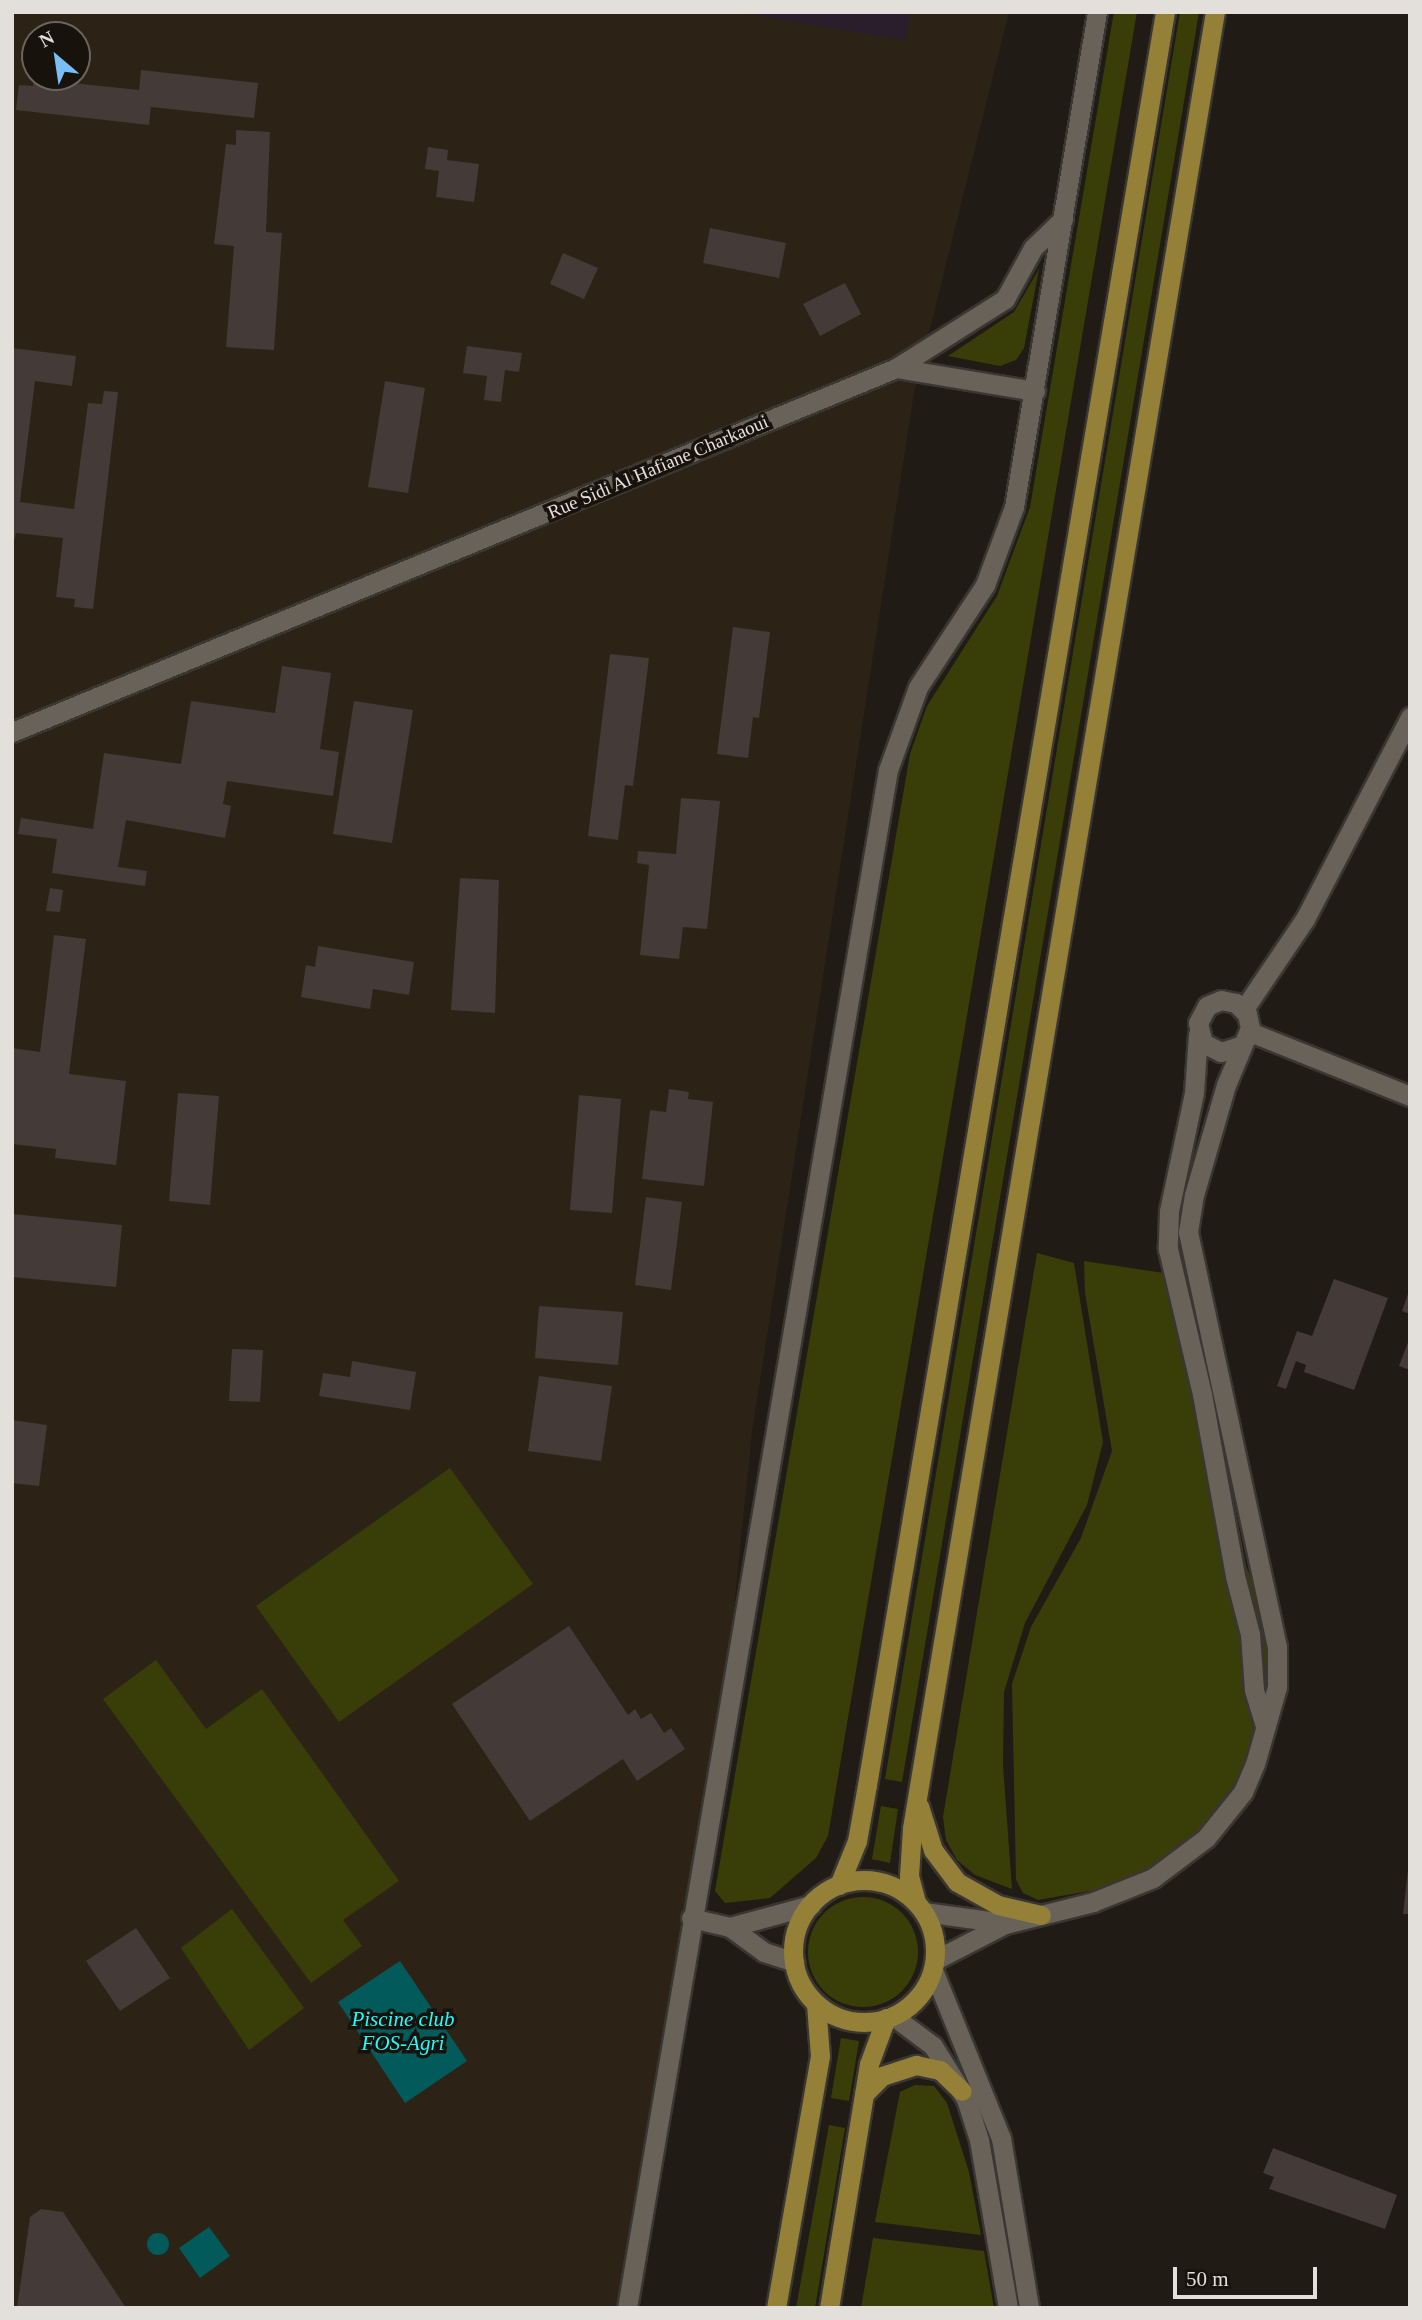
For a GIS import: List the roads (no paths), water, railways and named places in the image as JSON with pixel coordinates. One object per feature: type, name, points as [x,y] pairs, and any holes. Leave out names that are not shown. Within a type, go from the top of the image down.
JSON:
[{"type":"main road","points":[[839,1885],[857,1841],[867,1785],[1165,12]]},
{"type":"main road","points":[[829,2308],[873,2048],[890,2017],[918,1997],[934,1965],[931,1927],[920,1907],[909,1852],[1215,12]]},
{"type":"main road","points":[[918,1794],[925,1832],[957,1882],[998,1905],[1041,1915]]},
{"type":"main road","points":[[890,2017],[849,2022],[816,2004],[801,1985],[794,1962],[796,1931],[811,1905],[839,1885],[862,1880],[886,1884],[920,1907]]},
{"type":"main road","points":[[776,2308],[820,2056],[816,2004]]},
{"type":"main road","points":[[864,2094],[883,2076],[916,2065],[940,2070],[962,2091]]},
{"type":"street","points":[[627,2308],[691,1918],[891,761],[918,687],[971,609],[996,560],[1014,507],[1097,12]]},
{"type":"street","name":"Rue Sidi Al Hafiane Charkaoui","points":[[12,732],[896,368],[1005,299],[1033,248],[1063,219]]},
{"type":"street","points":[[896,368],[1035,391]]},
{"type":"street","points":[[1029,2308],[1001,2138],[934,1965],[1005,1924],[1137,1886],[1182,1859],[1206,1838],[1242,1792],[1277,1687],[1277,1647],[1188,1233],[1194,1195],[1245,1039],[1244,1009],[1305,919],[1410,717]]},
{"type":"street","points":[[1244,1009],[1231,1001],[1212,1003],[1200,1014],[1194,1093],[1168,1211],[1168,1249],[1202,1394],[1235,1576],[1250,1634],[1254,1690],[1265,1728]]},
{"type":"street","points":[[1198,1034],[1216,1051],[1245,1039],[1410,1096]]},
{"type":"street","points":[[730,1927],[811,1905]]},
{"type":"street","points":[[920,1907],[1005,1924]]},
{"type":"street","points":[[691,1918],[730,1927],[764,1952],[794,1962]]},
{"type":"street","points":[[890,2017],[933,2046],[962,2091],[979,2140],[1008,2308]]},
{"type":"water","name":"Piscine club FOS-Agri","points":[[400,1961],[467,2061],[405,2103],[338,2002]]},
{"type":"water","points":[[209,2227],[230,2256],[200,2278],[179,2248]]},
{"type":"water","points":[[158,2233],[166,2236],[169,2244],[166,2252],[158,2255],[150,2252],[147,2244],[150,2236]]}]
